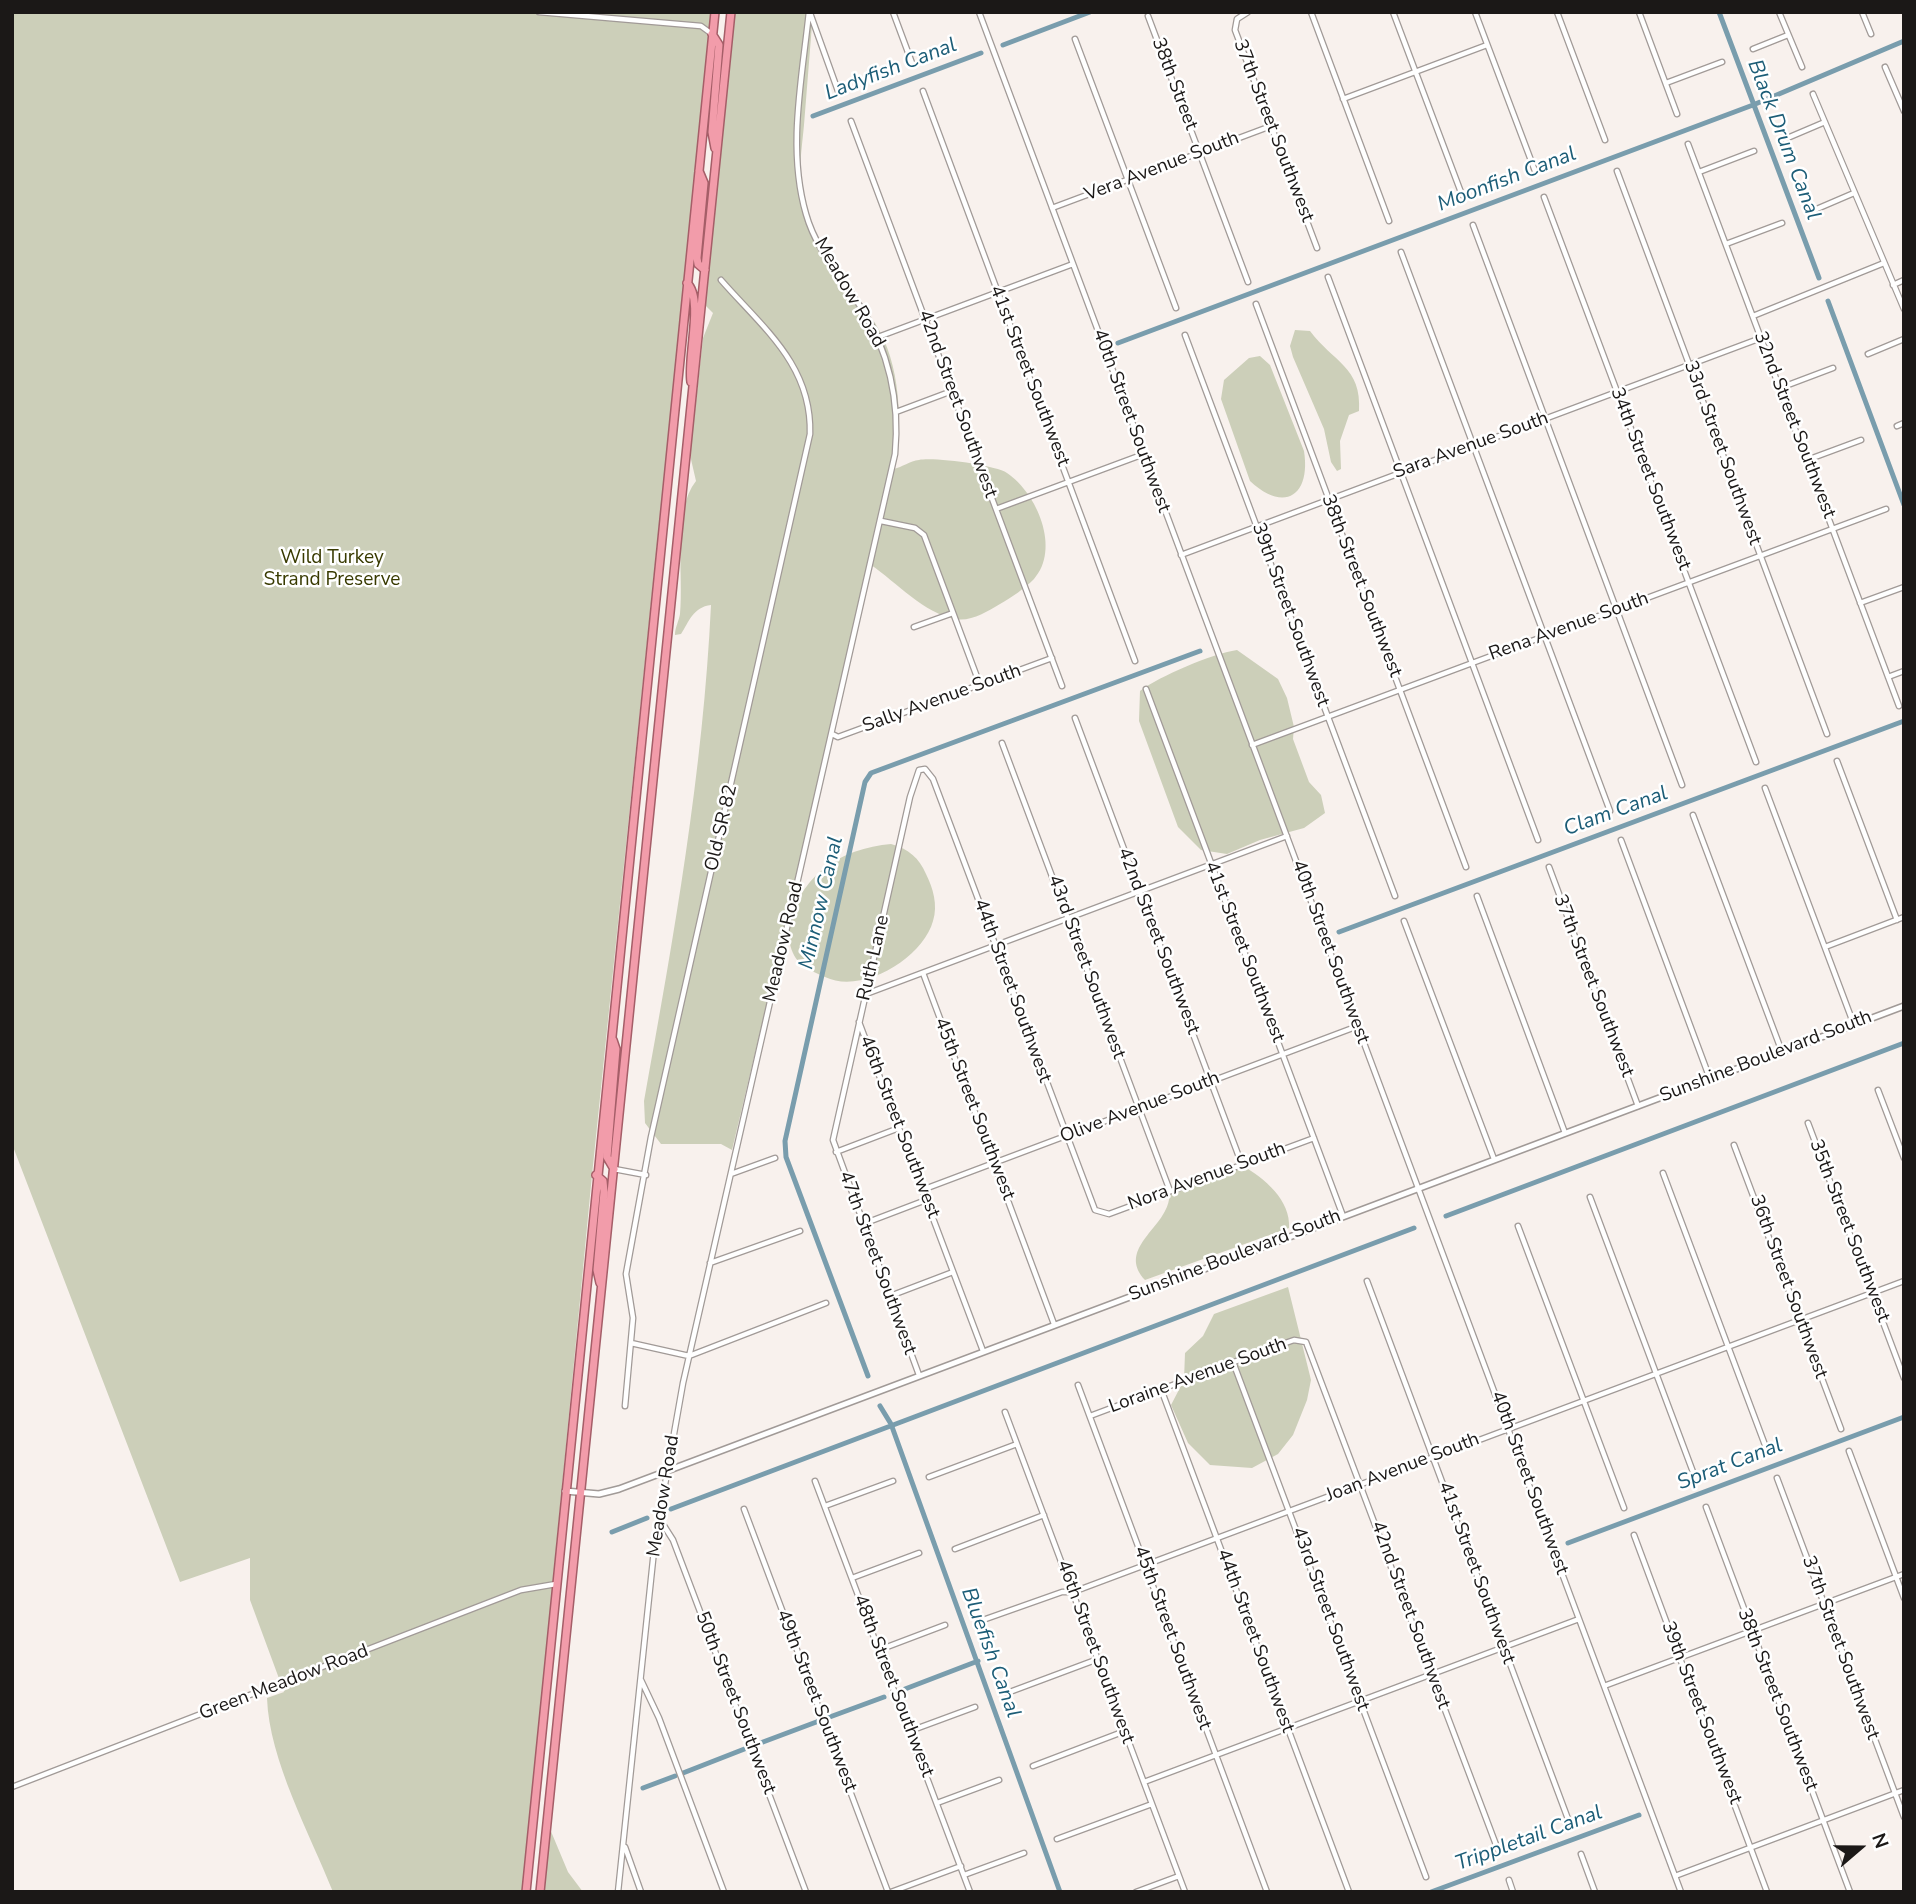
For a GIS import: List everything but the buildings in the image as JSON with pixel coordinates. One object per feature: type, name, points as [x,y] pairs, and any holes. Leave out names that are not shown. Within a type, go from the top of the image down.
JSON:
[{"type":"highway","points":[[526,1892],[715,12]]},
{"type":"highway","points":[[540,1892],[731,12]]},
{"type":"highway","points":[[712,34],[719,45],[712,132],[717,156]]},
{"type":"highway","points":[[699,171],[704,183],[697,258],[698,264],[705,270]]},
{"type":"highway","points":[[687,283],[694,296],[689,367],[692,393]]},
{"type":"highway","points":[[612,1036],[616,1049],[607,1157],[614,1169]]},
{"type":"highway","points":[[597,1175],[603,1181],[604,1192],[597,1270],[601,1287]]},
{"type":"street","points":[[539,12],[701,26],[712,34]]},
{"type":"street","points":[[809,12],[838,92]]},
{"type":"street","name":"Meadow Road","points":[[618,1892],[659,1517],[689,1356],[895,454],[896,412],[889,371],[878,337],[820,247],[800,191],[797,128],[809,12]]},
{"type":"street","points":[[892,12],[912,63]]},
{"type":"street","name":"40th Street Southwest","points":[[979,12],[1681,1892]]},
{"type":"street","name":"37th Street Southwest","points":[[1248,12],[1241,15],[1235,24],[1235,30],[1317,248]]},
{"type":"street","points":[[1311,12],[1389,221]]},
{"type":"street","points":[[1393,12],[1462,195]]},
{"type":"street","points":[[1475,12],[1535,172]]},
{"type":"street","points":[[1557,12],[1605,140]]},
{"type":"street","points":[[1639,12],[1678,114]]},
{"type":"street","points":[[1779,12],[1802,67]]},
{"type":"street","points":[[1862,12],[1871,34]]},
{"type":"street","name":"38th Street","points":[[1148,16],[1199,153]]},
{"type":"street","points":[[1753,49],[1788,35]]},
{"type":"street","points":[[1075,39],[1176,308]]},
{"type":"street","points":[[1343,99],[1488,45]]},
{"type":"street","points":[[1666,83],[1722,62]]},
{"type":"street","points":[[1885,67],[1904,111]]},
{"type":"street","name":"41st Street Southwest","points":[[922,91],[1135,661]]},
{"type":"street","points":[[1813,94],[1904,309]]},
{"type":"street","name":"42nd Street Southwest","points":[[851,121],[1062,686]]},
{"type":"street","points":[[1785,139],[1825,122]]},
{"type":"street","name":"Vera Avenue South","points":[[1052,208],[1271,126]]},
{"type":"street","name":"32nd Street Southwest","points":[[1688,144],[1899,706]]},
{"type":"street","points":[[1699,172],[1754,152]]},
{"type":"street","points":[[1199,153],[1248,282]]},
{"type":"street","name":"33rd Street Southwest","points":[[1617,171],[1827,734]]},
{"type":"street","points":[[1812,211],[1854,193]]},
{"type":"street","name":"34th Street Southwest","points":[[1544,197],[1756,762]]},
{"type":"street","points":[[1726,244],[1782,223]]},
{"type":"street","points":[[1473,225],[1682,785]]},
{"type":"street","points":[[1401,252],[1610,811]]},
{"type":"street","points":[[1753,316],[1884,263]]},
{"type":"street","points":[[878,337],[1073,264]]},
{"type":"street","points":[[1328,277],[1538,840]]},
{"type":"street","points":[[1893,285],[1904,280]]},
{"type":"street","name":"Old SR 82","points":[[625,1406],[633,1318],[626,1274],[651,1137],[810,434],[804,390],[792,360],[775,336],[721,281]]},
{"type":"street","name":"38th Street Southwest","points":[[1255,304],[1466,867]]},
{"type":"street","name":"39th Street Southwest","points":[[1185,335],[1395,896]]},
{"type":"street","name":"Sara Avenue South","points":[[1181,555],[1761,338]]},
{"type":"street","points":[[1868,354],[1904,339]]},
{"type":"street","points":[[1780,388],[1833,368]]},
{"type":"street","points":[[896,412],[952,391]]},
{"type":"street","points":[[1896,426],[1904,423]]},
{"type":"street","points":[[1807,460],[1861,440]]},
{"type":"street","points":[[996,509],[1144,454]]},
{"type":"street","name":"Rena Avenue South","points":[[1252,745],[1886,509]]},
{"type":"street","points":[[881,520],[915,528],[924,535],[980,685]]},
{"type":"street","points":[[1860,603],[1904,587]]},
{"type":"street","points":[[914,627],[953,613]]},
{"type":"street","name":"Sally Avenue South","points":[[832,734],[838,737],[1052,658]]},
{"type":"street","points":[[1888,677],[1904,671]]},
{"type":"street","name":"41st Street Southwest","points":[[1146,689],[1343,1216]]},
{"type":"street","name":"42nd Street Southwest","points":[[1075,718],[1242,1165]]},
{"type":"street","name":"43rd Street Southwest","points":[[1002,743],[1170,1191]]},
{"type":"street","points":[[1837,761],[1897,919]]},
{"type":"street","name":"44th Street Southwest","points":[[925,769],[933,779],[1066,1136],[1095,1210],[1099,1214]]},
{"type":"street","name":"Ruth Lane","points":[[836,1152],[832,1140],[916,775],[925,769]]},
{"type":"street","points":[[1765,789],[1854,1025]]},
{"type":"street","points":[[1693,815],[1782,1052]]},
{"type":"street","points":[[866,994],[1287,836]]},
{"type":"street","points":[[1621,840],[1710,1079]]},
{"type":"street","name":"37th Street Southwest","points":[[1549,867],[1638,1105]]},
{"type":"street","points":[[1477,896],[1566,1133]]},
{"type":"street","points":[[1825,947],[1904,917]]},
{"type":"street","points":[[1404,920],[1494,1159]]},
{"type":"street","name":"45th Street Southwest","points":[[923,973],[1054,1324]]},
{"type":"street","name":"Sunshine Boulevard South","points":[[565,1491],[612,1491],[1904,1006]]},
{"type":"street","name":"46th Street Southwest","points":[[859,1021],[983,1351]]},
{"type":"street","name":"Olive Avenue South","points":[[922,1189],[1358,1026]]},
{"type":"street","points":[[1878,1090],[1904,1158]]},
{"type":"street","name":"35th Street Southwest","points":[[1808,1123],[1904,1378]]},
{"type":"street","points":[[836,1152],[899,1128]]},
{"type":"street","name":"Nora Avenue South","points":[[1099,1214],[1109,1214],[1314,1138]]},
{"type":"street","name":"36th Street Southwest","points":[[1734,1145],[1841,1429]]},
{"type":"street","name":"47th Street Southwest","points":[[836,1152],[919,1375]]},
{"type":"street","points":[[731,1174],[775,1158]]},
{"type":"street","points":[[614,1169],[646,1175]]},
{"type":"street","points":[[1663,1173],[1768,1453]]},
{"type":"street","points":[[1590,1197],[1696,1480]]},
{"type":"street","points":[[863,1223],[926,1200]]},
{"type":"street","points":[[1518,1226],[1624,1508]]},
{"type":"street","points":[[710,1263],[800,1231]]},
{"type":"street","points":[[890,1296],[953,1272]]},
{"type":"street","name":"41st Street Southwest","points":[[1367,1280],[1571,1827]]},
{"type":"street","name":"Joan Avenue South","points":[[980,1621],[1062,1592],[1073,1592],[1904,1281]]},
{"type":"street","points":[[631,1343],[689,1356],[826,1303]]},
{"type":"street","name":"Loraine Avenue South","points":[[1090,1416],[1294,1340],[1306,1342]]},
{"type":"street","name":"42nd Street Southwest","points":[[1306,1342],[1498,1850]]},
{"type":"street","name":"43rd Street Southwest","points":[[1233,1362],[1426,1877]]},
{"type":"street","name":"45th Street Southwest","points":[[1078,1385],[1267,1892]]},
{"type":"street","name":"44th Street Southwest","points":[[1161,1389],[1349,1892]]},
{"type":"street","name":"46th Street Southwest","points":[[1006,1412],[1185,1892]]},
{"type":"street","points":[[929,1476],[1017,1444]]},
{"type":"street","points":[[1849,1451],[1904,1598]]},
{"type":"street","name":"37th Street Southwest","points":[[1777,1478],[1904,1817]]},
{"type":"street","name":"48th Street Southwest","points":[[815,1481],[970,1892]]},
{"type":"street","points":[[825,1506],[893,1481]]},
{"type":"street","name":"38th Street Southwest","points":[[1706,1507],[1850,1892]]},
{"type":"street","name":"49th Street Southwest","points":[[744,1509],[890,1892]]},
{"type":"street","points":[[955,1549],[1044,1515]]},
{"type":"street","name":"50th Street Southwest","points":[[659,1517],[673,1540],[806,1892]]},
{"type":"street","name":"39th Street Southwest","points":[[1634,1535],[1767,1892]]},
{"type":"street","points":[[852,1578],[919,1553]]},
{"type":"street","points":[[1604,1686],[1904,1574]]},
{"type":"street","name":"Green Meadow Road","points":[[12,1787],[527,1588],[556,1584]]},
{"type":"street","points":[[1144,1782],[1579,1619]]},
{"type":"street","points":[[879,1650],[945,1625]]},
{"type":"street","points":[[1007,1693],[1098,1660]]},
{"type":"street","points":[[641,1679],[656,1710],[724,1892]]},
{"type":"street","points":[[910,1731],[975,1707]]},
{"type":"street","points":[[1033,1766],[1125,1731]]},
{"type":"street","points":[[937,1803],[999,1780]]},
{"type":"street","points":[[1675,1876],[1904,1790]]},
{"type":"street","points":[[1057,1839],[1152,1804]]},
{"type":"street","points":[[624,1844],[642,1892]]},
{"type":"street","points":[[964,1875],[1024,1853]]},
{"type":"street","points":[[1581,1854],[1595,1892]]},
{"type":"street","points":[[890,1892],[961,1866]]},
{"type":"street","points":[[1136,1892],[1179,1876]]},
{"type":"street","points":[[1509,1880],[1513,1892]]},
{"type":"green space","name":"Wild Turkey Strand Preserve","points":[[12,12],[712,12],[592,1175],[523,1892],[333,1892],[292,1796],[269,1722],[267,1698],[284,1692],[250,1600],[250,1558],[180,1582],[12,1144]]},
{"type":"green space","points":[[734,12],[813,12],[800,162],[801,190],[816,236],[833,265],[875,323],[890,357],[898,394],[899,414],[894,469],[927,459],[964,462],[1007,473],[1018,482],[1036,507],[1042,522],[1045,553],[1042,567],[1034,579],[1022,589],[984,613],[961,620],[933,611],[871,565],[732,1150],[721,1144],[661,1144],[645,1123],[644,1101],[686,854],[707,667],[711,605],[696,612],[681,634],[675,635],[681,599],[681,526],[689,494],[696,481],[690,455],[703,338],[713,313],[704,304]]},
{"type":"green space","points":[[1295,330],[1310,331],[1344,366],[1356,384],[1359,411],[1349,415],[1340,441],[1341,469],[1337,471],[1331,462],[1324,429],[1293,357],[1290,346]]},
{"type":"green space","points":[[1260,356],[1270,365],[1304,451],[1305,467],[1299,489],[1284,497],[1262,491],[1250,481],[1221,399],[1224,380],[1249,358]]},
{"type":"green space","points":[[1237,650],[1278,679],[1287,698],[1294,727],[1293,739],[1309,782],[1321,795],[1325,813],[1304,828],[1260,840],[1227,854],[1201,850],[1178,827],[1139,721],[1140,691],[1186,666]]},
{"type":"green space","points":[[891,844],[908,851],[917,859],[931,885],[935,909],[927,935],[904,960],[873,977],[840,981],[804,966],[792,950],[789,937],[793,912],[805,889],[813,878],[837,859],[864,849]]},
{"type":"green space","points":[[1243,1166],[1259,1177],[1281,1199],[1286,1208],[1289,1228],[1145,1280],[1138,1270],[1137,1252],[1165,1211],[1170,1194]]},
{"type":"green space","points":[[1288,1287],[1311,1380],[1307,1400],[1293,1435],[1278,1454],[1252,1468],[1210,1465],[1188,1443],[1171,1405],[1184,1380],[1185,1353],[1203,1336],[1214,1314]]},
{"type":"green space","points":[[550,1829],[568,1872],[583,1892],[543,1892]]},
{"type":"waterway","name":"Ladyfish Canal","points":[[1003,45],[1090,12]]},
{"type":"waterway","name":"Black Drum Canal","points":[[1719,12],[1819,278]]},
{"type":"waterway","name":"Moonfish Canal","points":[[1118,343],[1753,105],[1904,41]]},
{"type":"waterway","name":"Ladyfish Canal","points":[[813,116],[981,53]]},
{"type":"waterway","name":"Black Drum Canal","points":[[1828,301],[1904,505]]},
{"type":"waterway","name":"Minnow Canal","points":[[868,1376],[786,1157],[785,1141],[865,782],[871,773],[1200,651]]},
{"type":"waterway","name":"Clam Canal","points":[[1339,932],[1904,721]]},
{"type":"waterway","points":[[1446,1216],[1904,1043]]},
{"type":"waterway","points":[[671,1509],[1414,1228]]},
{"type":"waterway","name":"Bluefish Canal","points":[[880,1406],[891,1424],[1060,1892]]},
{"type":"waterway","name":"Sprat Canal","points":[[1568,1543],[1904,1417]]},
{"type":"waterway","points":[[612,1532],[647,1518]]},
{"type":"waterway","points":[[905,1689],[978,1661]]},
{"type":"waterway","points":[[827,1718],[884,1697]]},
{"type":"waterway","points":[[755,1745],[819,1721]]},
{"type":"waterway","points":[[683,1773],[747,1748]]},
{"type":"waterway","points":[[643,1788],[675,1776]]},
{"type":"waterway","name":"Trippletail Canal","points":[[1431,1892],[1639,1815]]}]
